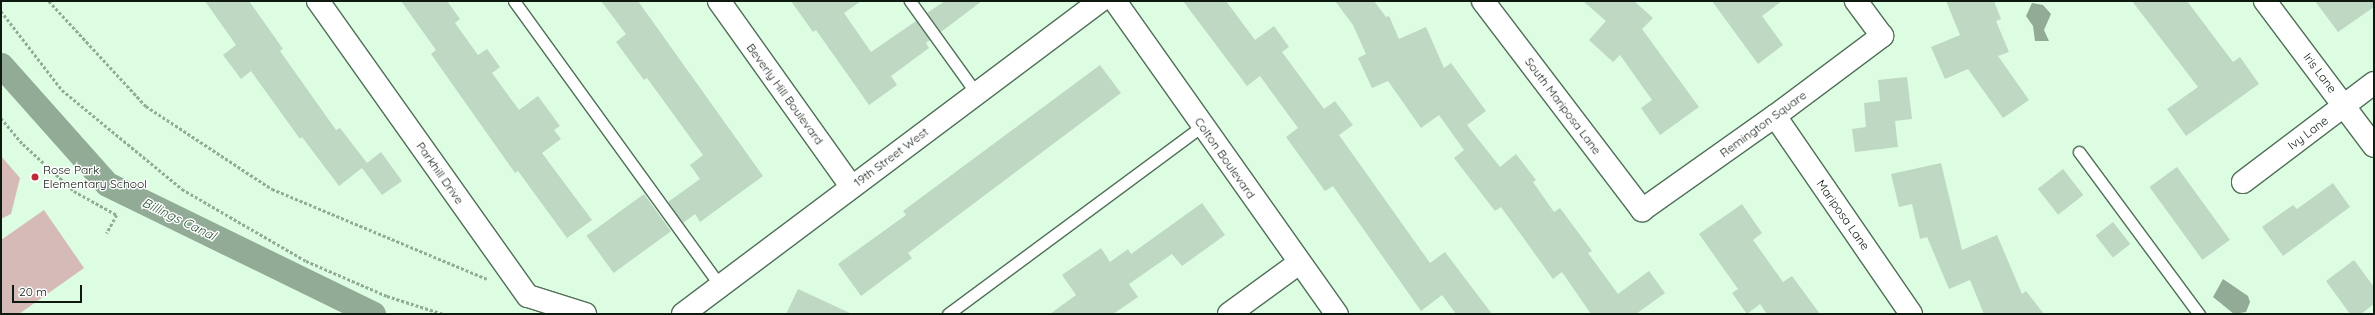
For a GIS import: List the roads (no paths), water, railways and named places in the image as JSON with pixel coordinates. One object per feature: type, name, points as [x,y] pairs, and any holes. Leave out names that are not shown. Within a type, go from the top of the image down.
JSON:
[{"type":"street","name":"Parkhill Drive","points":[[318,1],[528,296],[585,314]]},
{"type":"street","name":"Beverly Hill Boulevard","points":[[719,1],[851,186]]},
{"type":"street","name":"19th Street West","points":[[683,314],[851,186],[1100,1]]},
{"type":"street","name":"Colton Boulevard","points":[[1115,1],[1336,314]]},
{"type":"street","name":"South Mariposa Lane","points":[[1484,1],[1642,210]]},
{"type":"street","name":"Remington Square","points":[[1642,210],[1775,116],[1882,36],[1856,1]]},
{"type":"street","name":"Iris Lane","points":[[2265,1],[2374,146]]},
{"type":"street","name":"Ivy Lane","points":[[2243,182],[2374,83]]},
{"type":"street","name":"Mariposa Lane","points":[[1775,116],[1912,314]]},
{"type":"street","points":[[1229,314],[1300,263]]},
{"type":"lane","points":[[514,1],[720,286]]},
{"type":"lane","points":[[910,1],[976,93]]},
{"type":"lane","points":[[948,314],[1203,125]]},
{"type":"lane","points":[[2079,152],[2199,314]]},
{"type":"waterway","name":"Billings Canal","points":[[1,65],[107,184],[373,314]]},
{"type":"place","name":"Rose Park Elementary School","points":[[35,177]]}]
